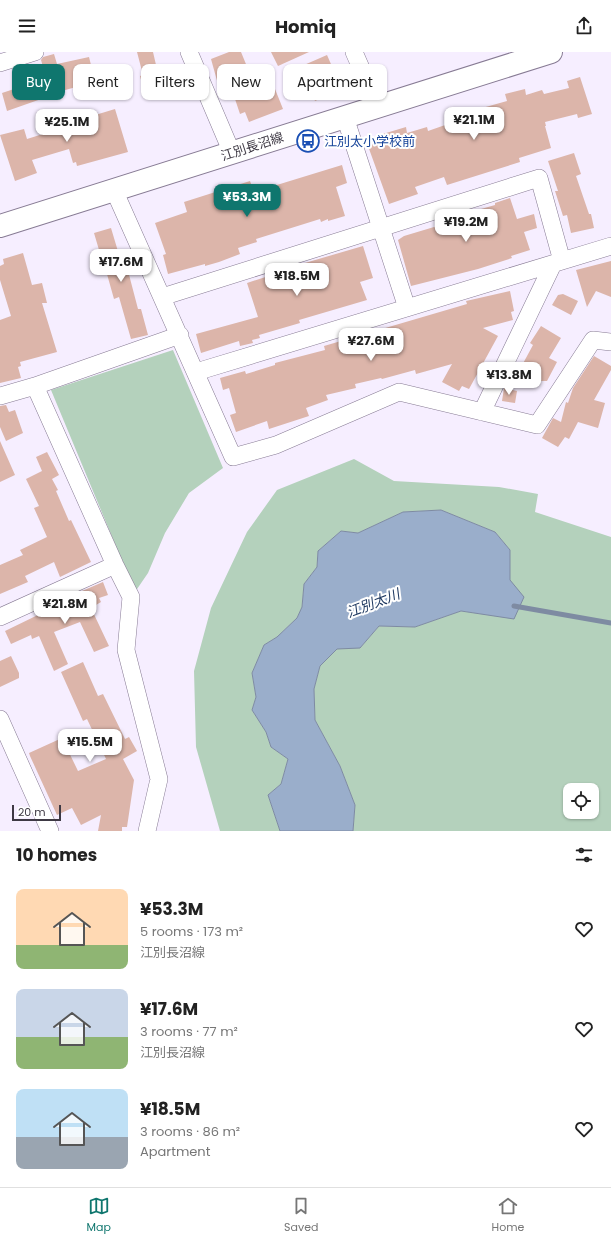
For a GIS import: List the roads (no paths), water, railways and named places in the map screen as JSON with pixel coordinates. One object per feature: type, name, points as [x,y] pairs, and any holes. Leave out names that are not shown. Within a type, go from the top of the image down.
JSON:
[{"type":"main road","name":"江別長沼線","points":[[0,226],[551,52]]},
{"type":"street","points":[[189,52],[232,153]]},
{"type":"street","points":[[354,52],[378,106]]},
{"type":"street","points":[[0,63],[25,53]]},
{"type":"street","points":[[346,117],[407,308]]},
{"type":"street","points":[[162,297],[539,178],[558,262],[482,412]]},
{"type":"street","points":[[114,190],[180,335],[233,457],[276,445],[399,392],[537,425],[593,340],[611,342]]},
{"type":"street","points":[[196,372],[611,246]]},
{"type":"street","points":[[0,396],[35,386],[180,335]]},
{"type":"street","points":[[35,386],[115,565],[131,597],[126,650],[159,779],[147,831]]},
{"type":"street","points":[[0,616],[115,565]]},
{"type":"street","points":[[1,724],[50,831]]},
{"type":"water","name":"江別太川","points":[[441,510],[495,532],[510,550],[510,580],[524,597],[514,619],[461,611],[415,627],[379,626],[360,648],[337,649],[320,666],[314,689],[315,720],[340,766],[355,805],[353,831],[280,831],[268,795],[281,784],[288,759],[271,747],[266,732],[252,710],[256,697],[252,673],[264,645],[277,637],[297,618],[302,607],[304,584],[317,567],[318,551],[341,531],[358,533],[403,512]]},
{"type":"waterway","points":[[514,606],[611,623]]},
{"type":"place","name":"江別太小学校前","points":[[308,141]]}]
